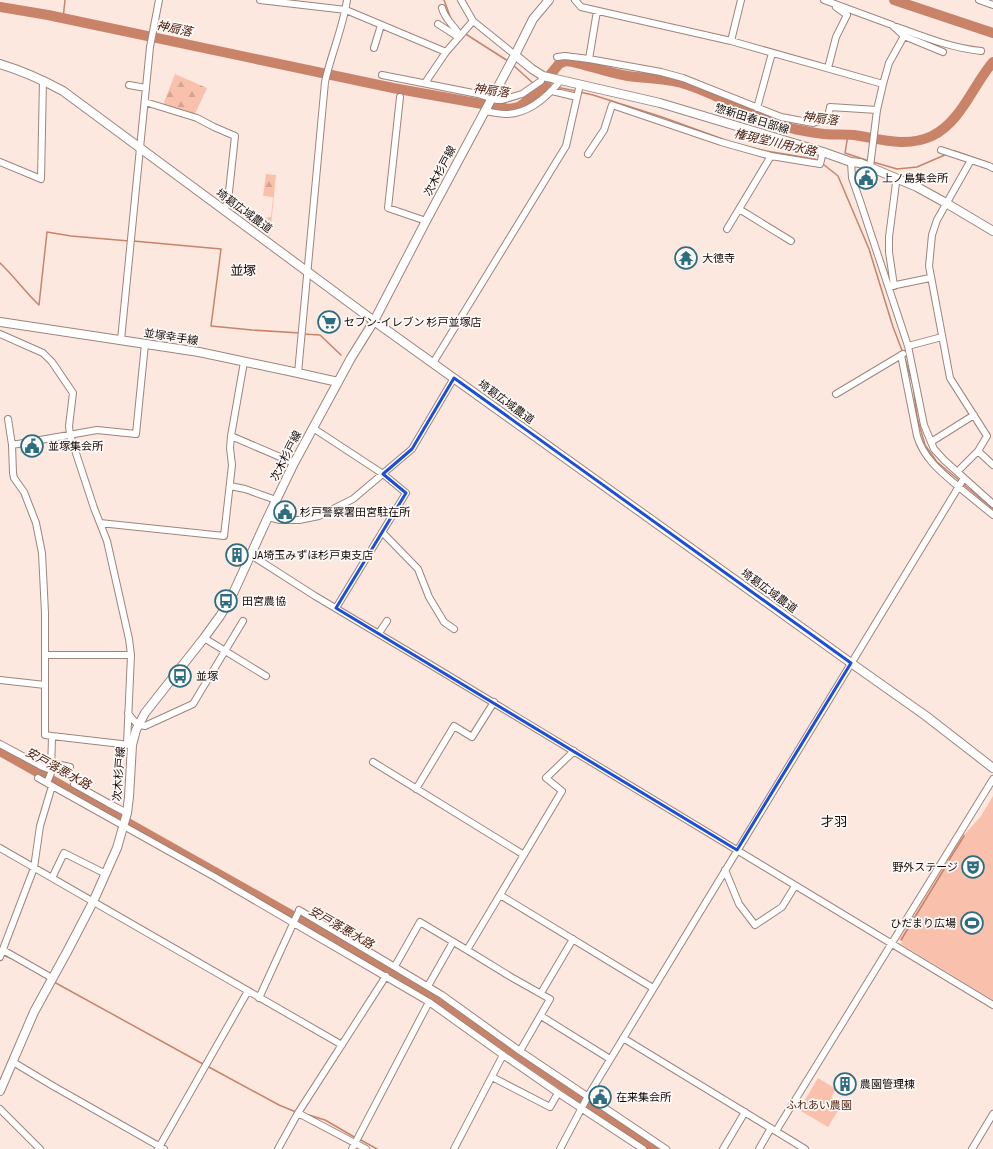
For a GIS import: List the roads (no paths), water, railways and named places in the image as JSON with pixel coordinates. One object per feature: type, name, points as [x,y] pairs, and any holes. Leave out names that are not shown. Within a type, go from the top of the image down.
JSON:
[{"type":"main road","points":[[491,99],[534,19],[549,0]]},
{"type":"main road","points":[[515,55],[543,76]]},
{"type":"main road","name":"埼葛広域農道","points":[[0,64],[31,74],[63,91],[454,378],[931,720],[993,768]]},
{"type":"main road","name":"惣新田春日部線","points":[[543,76],[660,103],[823,152],[851,162],[860,163],[917,187],[993,231]]},
{"type":"main road","name":"次木杉戸線","points":[[124,826],[129,798],[130,745],[138,724],[204,638],[231,598],[294,463],[374,320],[491,99]]},
{"type":"main road","name":"並塚幸手線","points":[[0,322],[199,352],[338,382]]},
{"type":"main road","points":[[0,1092],[2,1080],[13,1062],[34,1012],[93,902],[117,848],[124,826]]},
{"type":"street","points":[[121,340],[150,47],[159,0]]},
{"type":"street","points":[[260,0],[346,10],[446,52]]},
{"type":"street","points":[[298,373],[325,82],[346,10],[347,0]]},
{"type":"street","points":[[461,0],[473,21],[515,55]]},
{"type":"street","points":[[575,0],[581,7],[731,40],[883,84]]},
{"type":"street","points":[[731,40],[741,0]]},
{"type":"street","points":[[824,0],[930,39],[971,50],[981,51]]},
{"type":"street","points":[[979,0],[993,5]]},
{"type":"street","points":[[828,68],[836,37],[847,15],[831,3]]},
{"type":"street","points":[[442,8],[446,19],[460,36]]},
{"type":"street","points":[[589,59],[597,11]]},
{"type":"street","points":[[425,83],[446,52],[473,21]]},
{"type":"street","points":[[438,24],[455,35],[460,36]]},
{"type":"street","points":[[374,48],[381,25]]},
{"type":"street","points":[[892,25],[904,36],[943,52]]},
{"type":"street","points":[[870,168],[877,110],[883,84],[889,63],[904,36]]},
{"type":"street","points":[[757,108],[772,53]]},
{"type":"street","points":[[557,57],[565,56],[589,59],[661,72],[683,78],[781,117],[812,123],[828,118],[830,107],[877,110]]},
{"type":"street","points":[[382,74],[478,94],[496,100],[502,100],[522,94],[541,81],[543,76]]},
{"type":"street","points":[[0,162],[40,179],[43,80]]},
{"type":"street","points":[[484,111],[503,114],[515,113],[529,108],[552,91],[561,80]]},
{"type":"street","points":[[434,363],[566,146],[580,84]]},
{"type":"street","points":[[130,85],[146,88]]},
{"type":"street","points":[[552,91],[577,97]]},
{"type":"street","points":[[400,97],[388,208],[426,221]]},
{"type":"street","points":[[145,102],[197,118],[235,136],[228,201],[224,210]]},
{"type":"street","points":[[588,154],[604,130],[612,105],[721,142],[771,156],[820,164],[823,152]]},
{"type":"street","points":[[941,150],[993,168]]},
{"type":"street","points":[[727,229],[771,156]]},
{"type":"street","points":[[957,472],[978,451],[987,436],[950,378],[930,278],[929,266],[932,235],[937,220],[971,160]]},
{"type":"street","points":[[851,162],[852,178],[891,286],[908,349],[924,425],[931,442],[934,449],[993,504]]},
{"type":"street","points":[[891,286],[889,236],[898,179]]},
{"type":"street","points":[[739,209],[791,241]]},
{"type":"street","points":[[891,286],[930,278]]},
{"type":"street","points":[[0,334],[44,353],[73,393],[69,426],[70,435],[107,541],[129,640],[131,655],[128,713],[130,745],[45,735],[45,613],[42,553],[36,523],[24,492],[14,478],[12,444],[8,419]]},
{"type":"street","points":[[836,394],[901,355],[908,349],[942,337]]},
{"type":"street","points":[[12,444],[97,430],[136,434],[146,344]]},
{"type":"street","points":[[901,355],[920,445],[926,455],[941,472],[993,515]]},
{"type":"street","points":[[100,523],[224,536],[232,465],[230,448],[231,436],[244,362]]},
{"type":"street","points":[[268,518],[280,520],[299,520],[319,516],[353,499],[412,449],[454,378]]},
{"type":"street","points":[[931,442],[974,415]]},
{"type":"street","points":[[313,428],[383,474],[406,493],[336,608]]},
{"type":"street","points":[[231,436],[294,463]]},
{"type":"street","points":[[926,455],[934,449]]},
{"type":"street","points":[[978,451],[993,465]]},
{"type":"street","points":[[560,1149],[587,1097],[964,478]]},
{"type":"street","points":[[230,486],[245,489],[276,500]]},
{"type":"street","points":[[382,532],[418,569],[429,596],[444,622],[454,629]]},
{"type":"street","points":[[251,555],[315,596],[494,702],[993,1005]]},
{"type":"street","points":[[128,713],[138,724],[145,726],[193,704],[243,621]]},
{"type":"street","points":[[379,633],[387,621]]},
{"type":"street","points":[[204,638],[266,676]]},
{"type":"street","points":[[45,654],[131,655]]},
{"type":"street","points":[[0,680],[45,685]]},
{"type":"street","points":[[416,789],[454,726],[472,737],[494,702]]},
{"type":"street","points":[[0,957],[34,868],[40,826],[50,784],[52,736]]},
{"type":"street","points":[[0,744],[42,767],[51,769],[70,767]]},
{"type":"street","points":[[466,950],[562,792],[546,778],[574,751]]},
{"type":"street","points":[[373,762],[524,855]]},
{"type":"street","points":[[38,778],[294,921],[429,1002],[558,1093],[582,1106],[643,1149]]},
{"type":"street","points":[[759,1149],[891,944],[993,778]]},
{"type":"street","points":[[74,784],[127,813]]},
{"type":"street","points":[[0,848],[342,1045]]},
{"type":"street","points":[[52,878],[64,853],[106,874]]},
{"type":"street","points":[[725,870],[739,904],[755,926],[782,907],[795,886]]},
{"type":"street","points":[[500,895],[654,988]]},
{"type":"street","points":[[259,998],[299,911],[442,995],[520,1051],[666,1149]]},
{"type":"street","points":[[395,966],[420,922],[550,999],[520,1051]]},
{"type":"street","points":[[540,993],[573,939]]},
{"type":"street","points":[[428,986],[453,942]]},
{"type":"street","points":[[3,950],[52,978]]},
{"type":"street","points":[[278,1149],[298,1113],[386,976]]},
{"type":"street","points":[[13,1062],[160,1148],[248,991]]},
{"type":"street","points":[[354,1146],[429,1002]]},
{"type":"street","points":[[541,1016],[610,1059]]},
{"type":"street","points":[[623,1038],[803,1148]]},
{"type":"street","points":[[454,1149],[503,1055]]},
{"type":"street","points":[[492,1077],[550,1107],[558,1093]]},
{"type":"street","points":[[0,1109],[40,1149]]},
{"type":"street","points":[[723,1149],[745,1112]]},
{"type":"street","points":[[298,1113],[354,1146],[366,1149]]},
{"type":"street","points":[[972,1149],[993,1114]]},
{"type":"waterway","points":[[63,19],[65,0]]},
{"type":"waterway","name":"権現堂川用水路","points":[[444,0],[451,19]]},
{"type":"waterway","points":[[894,0],[993,33]]},
{"type":"waterway","name":"神扇落","points":[[0,7],[48,15],[393,88],[510,109],[519,107],[546,85],[550,75],[559,64],[566,61],[573,62],[621,75],[681,83],[715,96],[767,120],[794,129],[813,133],[854,135],[893,142],[922,140],[942,130],[959,112],[993,62]]},
{"type":"waterway","name":"権現堂川用水路","points":[[464,33],[508,61]]},
{"type":"waterway","name":"権現堂川用水路","points":[[513,65],[534,84]]},
{"type":"waterway","name":"権現堂川用水路","points":[[539,86],[546,85],[553,87]]},
{"type":"waterway","name":"権現堂川用水路","points":[[556,87],[576,91]]},
{"type":"waterway","name":"権現堂川用水路","points":[[580,92],[662,117],[728,141]]},
{"type":"waterway","points":[[848,135],[845,153],[869,161]]},
{"type":"waterway","name":"権現堂川用水路","points":[[745,146],[815,159],[818,161]]},
{"type":"waterway","points":[[953,152],[955,151],[989,163]]},
{"type":"waterway","points":[[873,162],[897,169],[917,167],[947,154]]},
{"type":"waterway","name":"権現堂川用水路","points":[[823,164],[838,176],[869,249],[893,327],[903,353]]},
{"type":"waterway","points":[[0,263],[39,305],[47,232],[71,236],[129,241]]},
{"type":"waterway","points":[[133,241],[221,249],[211,326],[300,333]]},
{"type":"waterway","points":[[303,334],[320,335],[341,355]]},
{"type":"waterway","name":"権現堂川用水路","points":[[904,356],[913,385],[917,417],[925,445],[937,462],[960,481]]},
{"type":"waterway","name":"権現堂川用水路","points":[[963,484],[993,509]]},
{"type":"waterway","name":"安戸落悪水路","points":[[0,751],[332,938],[446,1005],[655,1149]]},
{"type":"waterway","points":[[949,860],[964,836]]},
{"type":"waterway","points":[[901,940],[946,866]]},
{"type":"waterway","points":[[3,955],[13,959]]},
{"type":"waterway","points":[[54,982],[203,1064]]},
{"type":"waterway","points":[[207,1066],[279,1105],[296,1112]]},
{"type":"waterway","points":[[309,1115],[325,1120],[356,1138]]},
{"type":"waterway","points":[[359,1139],[377,1149]]},
{"type":"place","name":"上ノ島集会所","points":[[866,178]]},
{"type":"place","name":"大徳寺","points":[[686,258]]},
{"type":"place","name":"セブン-イレブン 杉戸並塚店","points":[[329,322]]},
{"type":"place","name":"並塚集会所","points":[[32,446]]},
{"type":"place","name":"杉戸警察署田宮駐在所","points":[[285,512]]},
{"type":"place","name":"JA埼玉みずほ杉戸東支店","points":[[237,555]]},
{"type":"place","name":"田宮農協","points":[[226,601]]},
{"type":"place","name":"並塚","points":[[180,676]]},
{"type":"place","name":"野外ステージ","points":[[973,867]]},
{"type":"place","name":"ひだまり広場","points":[[972,923]]},
{"type":"place","name":"農園管理棟","points":[[845,1084]]},
{"type":"place","name":"在来集会所","points":[[600,1097]]},
{"type":"district","name":"並塚","points":[[243,271]]},
{"type":"district","name":"才羽","points":[[834,822]]},
{"type":"park label","name":"ふれあい農園","points":[[819,1105]]}]
